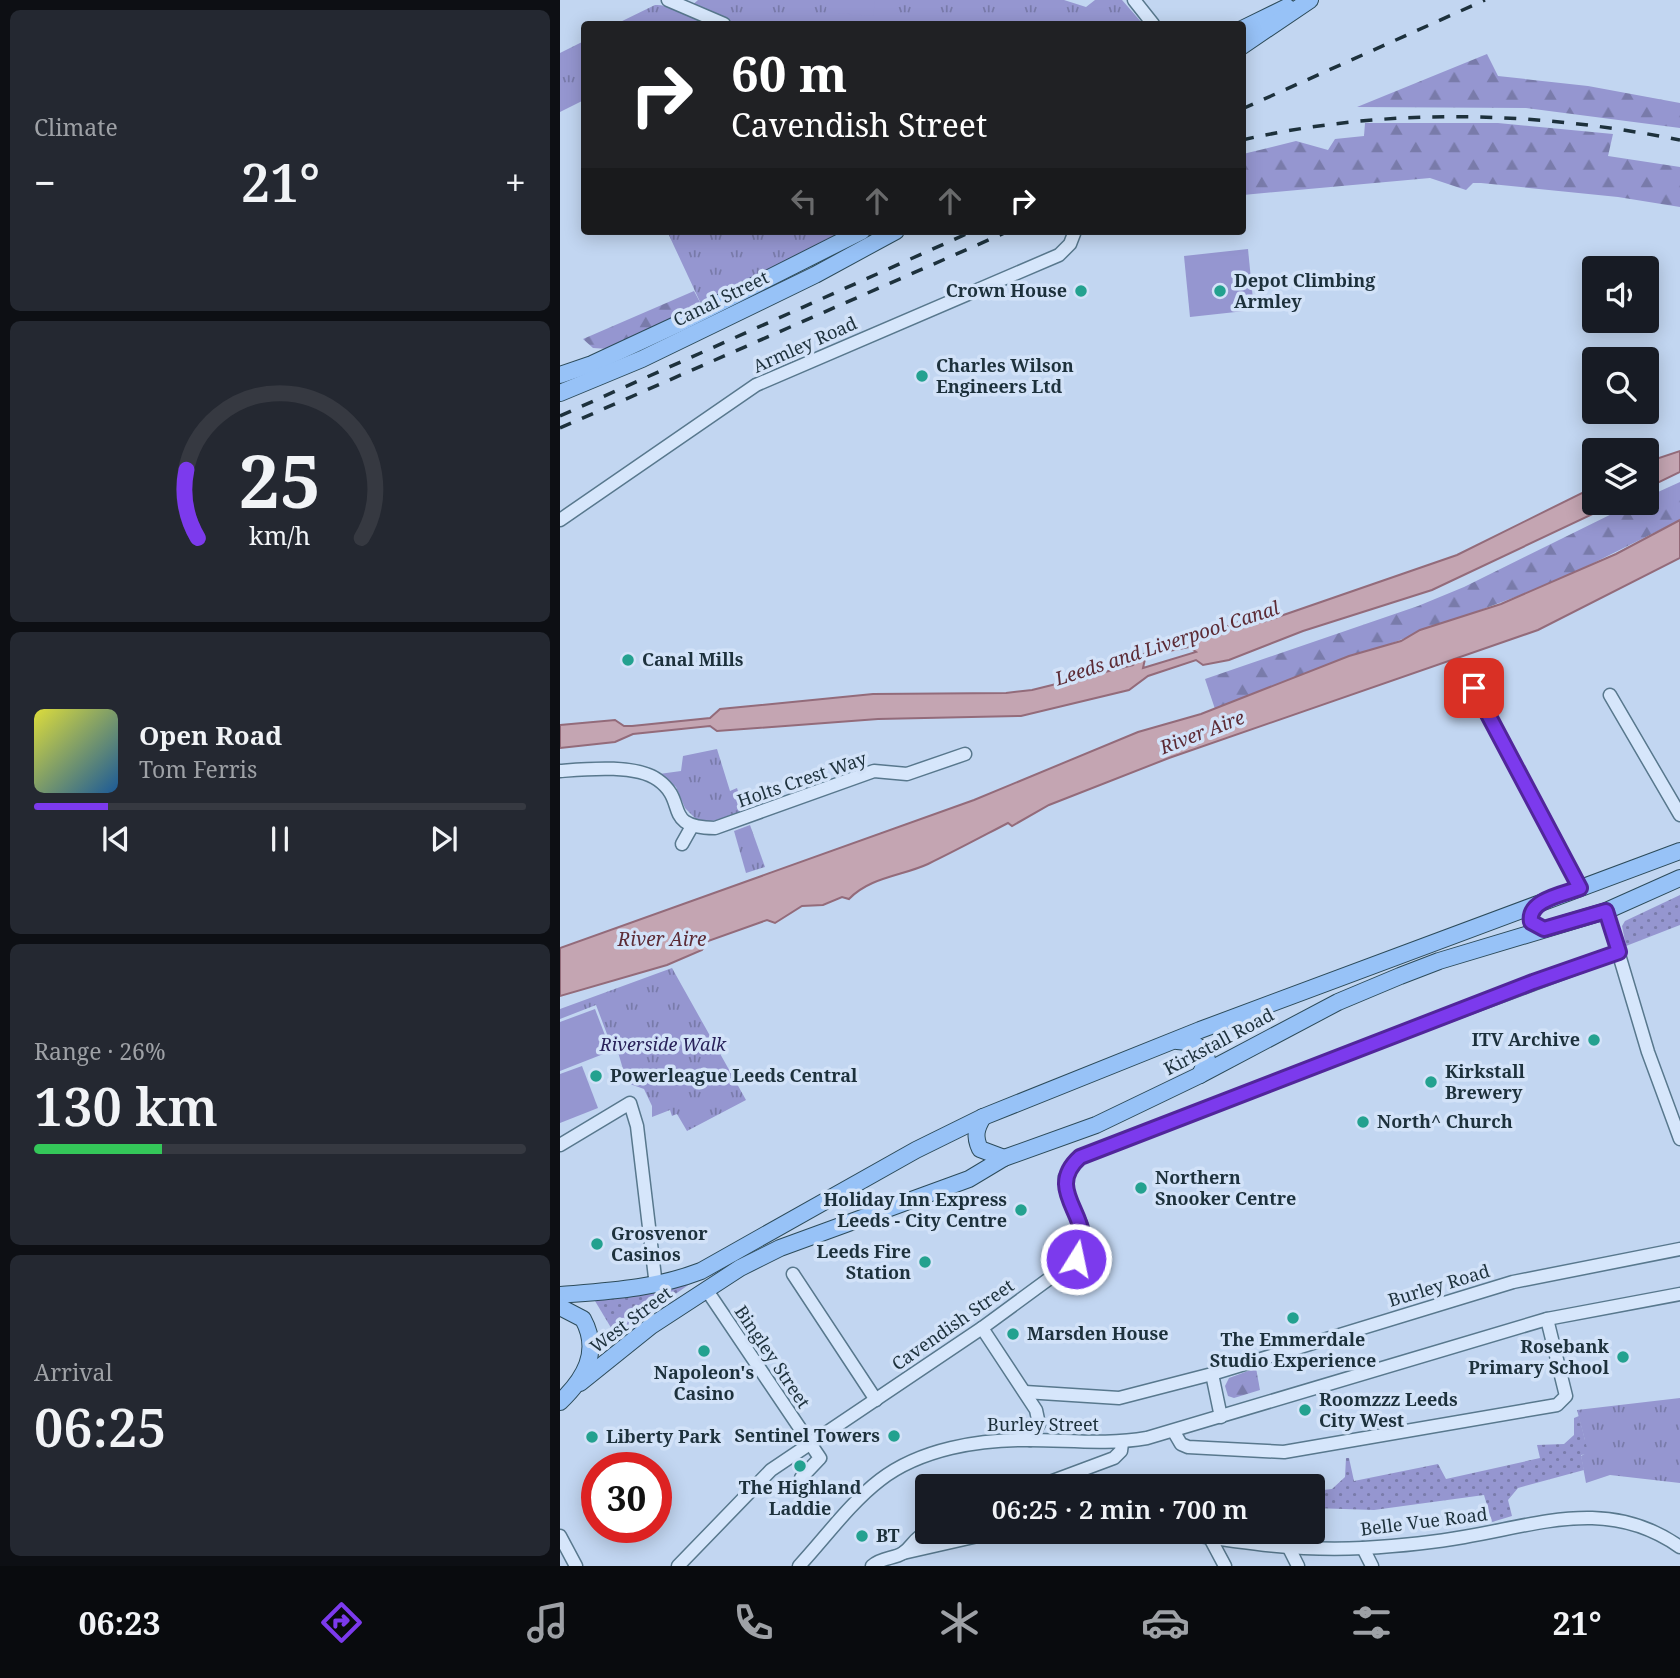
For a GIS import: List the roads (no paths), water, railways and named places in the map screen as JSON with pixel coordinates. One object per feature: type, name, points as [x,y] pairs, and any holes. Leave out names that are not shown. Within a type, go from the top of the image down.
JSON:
[{"type":"main road","points":[[1246,27],[1301,0]]},
{"type":"main road","points":[[1246,43],[1310,0]]},
{"type":"main road","name":"Canal Street","points":[[560,375],[592,364],[667,330],[854,235]]},
{"type":"main road","name":"Canal Street","points":[[560,393],[667,347],[815,275],[889,235]]},
{"type":"main road","name":"Kirkstall Road","points":[[560,1296],[656,1286],[716,1264],[813,1206],[984,1117],[1174,1041],[1680,851]]},
{"type":"main road","points":[[1638,868],[1648,871],[1655,889]]},
{"type":"main road","name":"Kirkstall Road","points":[[780,1248],[969,1179],[1004,1158],[1096,1125],[1200,1075],[1289,1027],[1388,981],[1439,961],[1606,911],[1680,877]]},
{"type":"main road","points":[[1537,904],[1530,920],[1544,929]]},
{"type":"main road","points":[[1174,1041],[1194,1042],[1203,1050],[1207,1059],[1200,1075]]},
{"type":"main road","points":[[984,1117],[976,1129],[976,1140],[980,1149],[1004,1158]]},
{"type":"main road","name":"West Street","points":[[560,1402],[650,1326],[706,1289],[780,1248]]},
{"type":"main road","points":[[560,1307],[583,1319],[591,1339],[591,1355],[580,1383]]},
{"type":"street","points":[[668,0],[717,21]]},
{"type":"street","points":[[1134,0],[1151,21]]},
{"type":"street","name":"Armley Road","points":[[560,520],[756,385],[1059,255],[1073,235]]},
{"type":"street","points":[[1465,672],[1580,888]]},
{"type":"street","points":[[1610,695],[1680,815]]},
{"type":"street","name":"Holts Crest Way","points":[[691,828],[716,828],[874,771],[907,774],[965,754]]},
{"type":"street","points":[[560,771],[600,768],[656,778],[666,786],[682,820],[691,828],[682,844]]},
{"type":"street","points":[[1606,911],[1648,1052],[1680,1139]]},
{"type":"street","name":"Cavendish Street","points":[[678,1566],[771,1470],[982,1328],[1068,1266],[1082,1250],[1082,1226],[1066,1191],[1065,1177],[1080,1157],[1533,982],[1619,952]]},
{"type":"street","points":[[560,1145],[631,1103],[637,1126],[656,1286]]},
{"type":"street","name":"Burley Road","points":[[1025,1392],[1112,1399],[1212,1374],[1513,1282],[1680,1249]]},
{"type":"street","points":[[793,1274],[876,1400]]},
{"type":"street","name":"Bingley Street","points":[[706,1289],[810,1444]]},
{"type":"street","points":[[1071,1474],[1114,1458],[1121,1451],[1122,1443],[1174,1432],[1547,1320],[1680,1294]]},
{"type":"street","points":[[1174,1432],[1181,1444],[1188,1447],[1284,1452],[1337,1445],[1562,1402],[1566,1395],[1547,1320]]},
{"type":"street","points":[[982,1328],[1039,1417],[1039,1424],[1030,1440]]},
{"type":"street","points":[[1212,1374],[1222,1417]]},
{"type":"street","name":"Burley Street","points":[[799,1566],[869,1490],[902,1466],[985,1441],[1122,1443]]},
{"type":"street","points":[[802,1478],[820,1458],[810,1444]]},
{"type":"street","name":"Belle Vue Road","points":[[1257,1544],[1289,1548],[1363,1548],[1463,1538],[1580,1517],[1619,1520],[1644,1527],[1680,1548]]},
{"type":"street","points":[[560,1536],[576,1566]]},
{"type":"street","points":[[903,1553],[915,1538]]},
{"type":"street","points":[[872,1566],[885,1557],[943,1544]]},
{"type":"street","points":[[1213,1544],[1225,1566]]},
{"type":"street","points":[[1289,1548],[1298,1566]]},
{"type":"street","points":[[1363,1548],[1372,1566]]},
{"type":"water","points":[[1680,451],[1680,472],[1659,482],[1659,458]]},
{"type":"water","points":[[1582,493],[1582,515],[1591,515],[1432,590],[1303,631],[1229,660],[1203,665],[1196,660],[1148,676],[1129,690],[1021,716],[878,719],[717,731],[710,726],[633,734],[615,742],[560,748],[560,725],[615,720],[624,726],[632,726],[710,718],[720,709],[873,694],[1006,693],[1032,690],[1133,665],[1145,653],[1195,639],[1246,619],[1263,622],[1457,555]],"holes":[[[1189,647],[1196,652],[1143,668],[1149,655]]]},
{"type":"water","name":"River Aire","points":[[1680,520],[1680,558],[1538,630],[1169,758],[1049,805],[1012,826],[1008,823],[928,864],[867,886],[849,899],[842,897],[823,905],[802,906],[775,923],[767,920],[708,941],[702,950],[667,965],[560,996],[560,948],[974,800],[1138,732],[1201,714],[1349,656],[1401,641],[1420,630],[1501,604],[1616,554]]},
{"type":"railway","points":[[1246,107],[1485,0]]},
{"type":"railway","points":[[1246,139],[1351,122],[1461,117],[1571,123],[1680,140]]},
{"type":"railway","points":[[560,416],[964,235]]},
{"type":"railway","points":[[560,428],[1000,235]]},
{"type":"place","name":"Crown House","points":[[1081,291]]},
{"type":"place","name":"Depot Climbing Armley","points":[[1220,291]]},
{"type":"place","name":"Charles Wilson Engineers Ltd","points":[[922,376]]},
{"type":"place","name":"Canal Mills","points":[[628,660]]},
{"type":"place","name":"ITV Archive","points":[[1594,1040]]},
{"type":"place","name":"Powerleague Leeds Central","points":[[596,1076]]},
{"type":"place","name":"Kirkstall Brewery","points":[[1431,1082]]},
{"type":"place","name":"North^ Church","points":[[1363,1122]]},
{"type":"place","name":"Northern Snooker Centre","points":[[1141,1188]]},
{"type":"place","name":"Holiday Inn Express Leeds - City Centre","points":[[1021,1210]]},
{"type":"place","name":"Grosvenor Casinos","points":[[597,1244]]},
{"type":"place","name":"Leeds Fire Station","points":[[925,1262]]},
{"type":"place","name":"The Emmerdale Studio Experience","points":[[1293,1318]]},
{"type":"place","name":"Marsden House","points":[[1013,1334]]},
{"type":"place","name":"Napoleon's Casino","points":[[704,1351]]},
{"type":"place","name":"Rosebank Primary School","points":[[1623,1357]]},
{"type":"place","name":"Roomzzz Leeds City West","points":[[1305,1410]]},
{"type":"place","name":"Sentinel Towers","points":[[894,1436]]},
{"type":"place","name":"Liberty Park","points":[[592,1437]]},
{"type":"place","name":"The Highland Laddie","points":[[800,1466]]},
{"type":"place","name":"BT","points":[[862,1536]]},
{"type":"water label","name":"Leeds and Liverpool Canal","points":[[1167,643]]},
{"type":"park label","name":"Riverside Walk","points":[[663,1045]]}]
